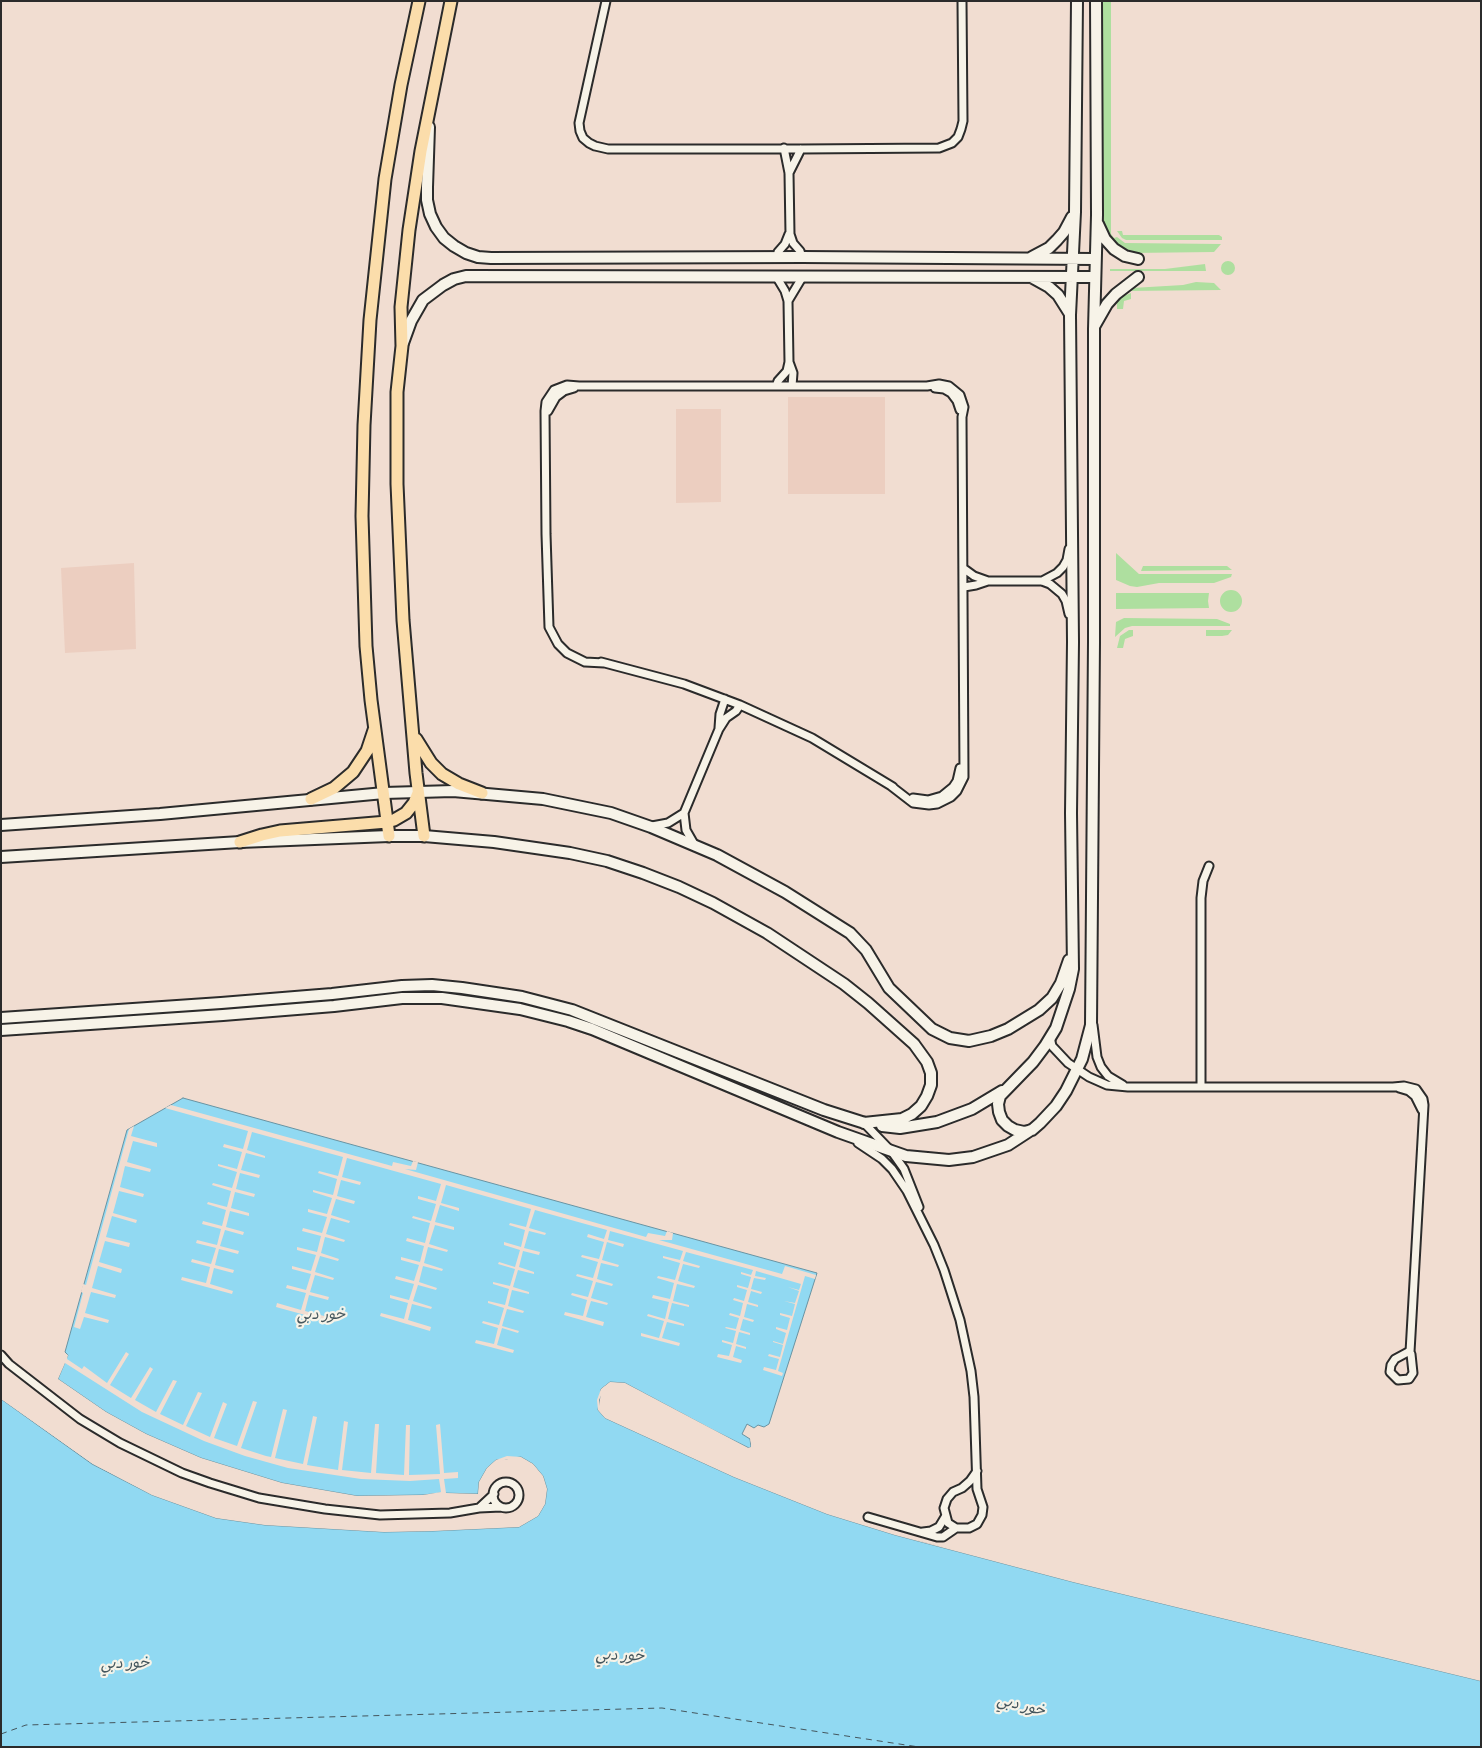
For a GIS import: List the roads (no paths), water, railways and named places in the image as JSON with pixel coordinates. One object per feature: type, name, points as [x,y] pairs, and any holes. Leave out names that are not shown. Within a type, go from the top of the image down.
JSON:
[{"type":"main road","points":[[389,836],[367,655],[363,568],[362,480],[374,273],[385,179],[401,85],[419,1]]},
{"type":"main road","points":[[424,836],[418,792],[403,620],[397,484],[398,392],[402,346],[401,307],[409,230],[430,103],[451,1]]},
{"type":"main road","points":[[1032,1130],[1024,1132],[1008,1126],[998,1112],[998,1104],[1000,1096],[1005,1089],[1033,1062],[1050,1037],[1064,1009],[1072,969],[1073,642],[1070,315],[1075,212],[1076,1]]},
{"type":"main road","points":[[3,1025],[223,1015],[334,1006],[402,998],[456,999],[520,1009],[592,1029],[838,1132],[892,1152],[920,1159],[961,1159],[997,1150],[1032,1130],[1056,1106],[1078,1070],[1091,1025],[1094,277],[1097,214],[1096,1]]},
{"type":"main road","points":[[430,103],[427,187],[430,214],[444,238],[466,253],[478,257],[1095,259]]},
{"type":"main road","points":[[1029,258],[1044,251],[1057,240],[1075,212]]},
{"type":"main road","points":[[1097,214],[1099,228],[1105,239],[1114,249],[1125,256],[1138,259]]},
{"type":"main road","points":[[402,346],[411,320],[424,300],[443,285],[466,276],[1094,277]]},
{"type":"main road","points":[[1030,276],[1058,295],[1070,315]]},
{"type":"main road","points":[[1094,329],[1100,316],[1116,294],[1138,277]]},
{"type":"main road","points":[[311,799],[334,788],[353,772],[367,750],[375,726]]},
{"type":"main road","points":[[413,731],[422,751],[442,774],[459,784],[482,793]]},
{"type":"main road","points":[[240,842],[280,831],[387,822],[406,812],[414,803],[418,792]]},
{"type":"main road","points":[[1,825],[160,814],[384,793],[482,793],[543,799],[577,805],[610,813],[694,844],[763,878],[850,934],[866,950],[889,988],[932,1029],[950,1038],[969,1041],[991,1036],[1008,1029],[1039,1010],[1052,998],[1061,983],[1073,944]]},
{"type":"main road","points":[[1,857],[240,842],[424,836],[494,842],[570,853],[643,873],[713,903],[767,933],[819,966],[868,1003],[914,1044],[927,1062],[931,1073],[927,1096],[921,1106],[912,1114],[902,1119],[864,1123]]},
{"type":"main road","points":[[3,1025],[402,986],[432,985],[522,997],[572,1010],[824,1110],[864,1123],[900,1128],[937,1122],[972,1109],[1005,1089]]},
{"type":"street","points":[[606,1],[579,123],[583,138],[595,146],[608,149],[939,148],[952,143],[958,137],[963,121],[962,1]]},
{"type":"street","points":[[784,148],[789,173],[790,234],[793,243],[802,257]]},
{"type":"street","points":[[789,173],[801,149]]},
{"type":"street","points":[[777,258],[778,252],[790,234]]},
{"type":"street","points":[[776,276],[785,291],[788,301],[787,371],[776,386]]},
{"type":"street","points":[[788,301],[803,276]]},
{"type":"street","points":[[788,362],[792,373],[792,386]]},
{"type":"street","points":[[567,385],[792,386],[927,386],[944,389],[954,396],[959,404],[962,417],[963,748],[965,769],[964,777],[957,791],[944,801],[929,806],[906,799],[891,786],[812,738],[725,699],[661,677],[604,664],[580,656],[566,647],[556,634],[549,612],[545,494],[546,402],[554,390],[567,385]]},
{"type":"street","points":[[1042,581],[1057,573],[1067,560],[1072,511]]},
{"type":"street","points":[[963,568],[974,576],[988,581]]},
{"type":"street","points":[[964,587],[988,581],[1042,581],[1057,588],[1066,601],[1073,642]]},
{"type":"street","points":[[719,729],[720,714],[725,699]]},
{"type":"street","points":[[694,844],[686,830],[684,813],[719,729],[726,718],[736,711],[740,705]]},
{"type":"street","points":[[650,827],[668,823],[684,813]]},
{"type":"street","points":[[1201,1087],[1201,898],[1203,882],[1209,866]]},
{"type":"street","points":[[1092,1007],[1095,1046],[1101,1067],[1117,1083],[1128,1087]]},
{"type":"street","points":[[1050,1037],[1052,1046],[1068,1063],[1089,1077],[1107,1085],[1128,1087],[1410,1086],[1416,1089],[1423,1099],[1410,1352]]},
{"type":"street","points":[[864,1123],[892,1152],[908,1176],[923,1221],[947,1278],[966,1345],[974,1397],[977,1471],[977,1489],[983,1507],[982,1516],[976,1524],[969,1528],[956,1528],[948,1523],[946,1517],[944,1508],[947,1499],[953,1492],[962,1488],[970,1481],[977,1471]]},
{"type":"street","points":[[838,1132],[871,1151],[892,1168],[923,1221]]},
{"type":"street","points":[[1,1355],[17,1370],[80,1419],[120,1443],[182,1473],[210,1483],[268,1499],[325,1509],[380,1515],[450,1514],[479,1508],[509,1508],[516,1504],[519,1496],[517,1488],[511,1483],[502,1483],[495,1488],[495,1501],[501,1507]]},
{"type":"street","points":[[479,1508],[494,1494]]},
{"type":"street","points":[[868,1517],[938,1537],[944,1537],[956,1528]]},
{"type":"street","points":[[920,1532],[931,1531],[939,1527],[946,1517]]},
{"type":"water","name":"خور دبي","points":[[183,1098],[817,1273],[769,1424],[764,1427],[758,1425],[754,1428],[747,1424],[742,1434],[750,1439],[751,1447],[749,1448],[713,1430],[625,1383],[610,1382],[601,1389],[598,1410],[605,1418],[734,1477],[827,1514],[895,1535],[1073,1582],[1481,1681],[1481,1747],[1,1747],[1,1399],[92,1464],[152,1495],[216,1518],[265,1525],[384,1532],[433,1531],[519,1527],[538,1516],[545,1504],[547,1489],[543,1476],[533,1464],[521,1457],[496,1460],[487,1468],[479,1482],[478,1494],[441,1493],[357,1496],[282,1483],[201,1458],[146,1434],[106,1412],[58,1379],[68,1355],[65,1352],[127,1130]]}]
